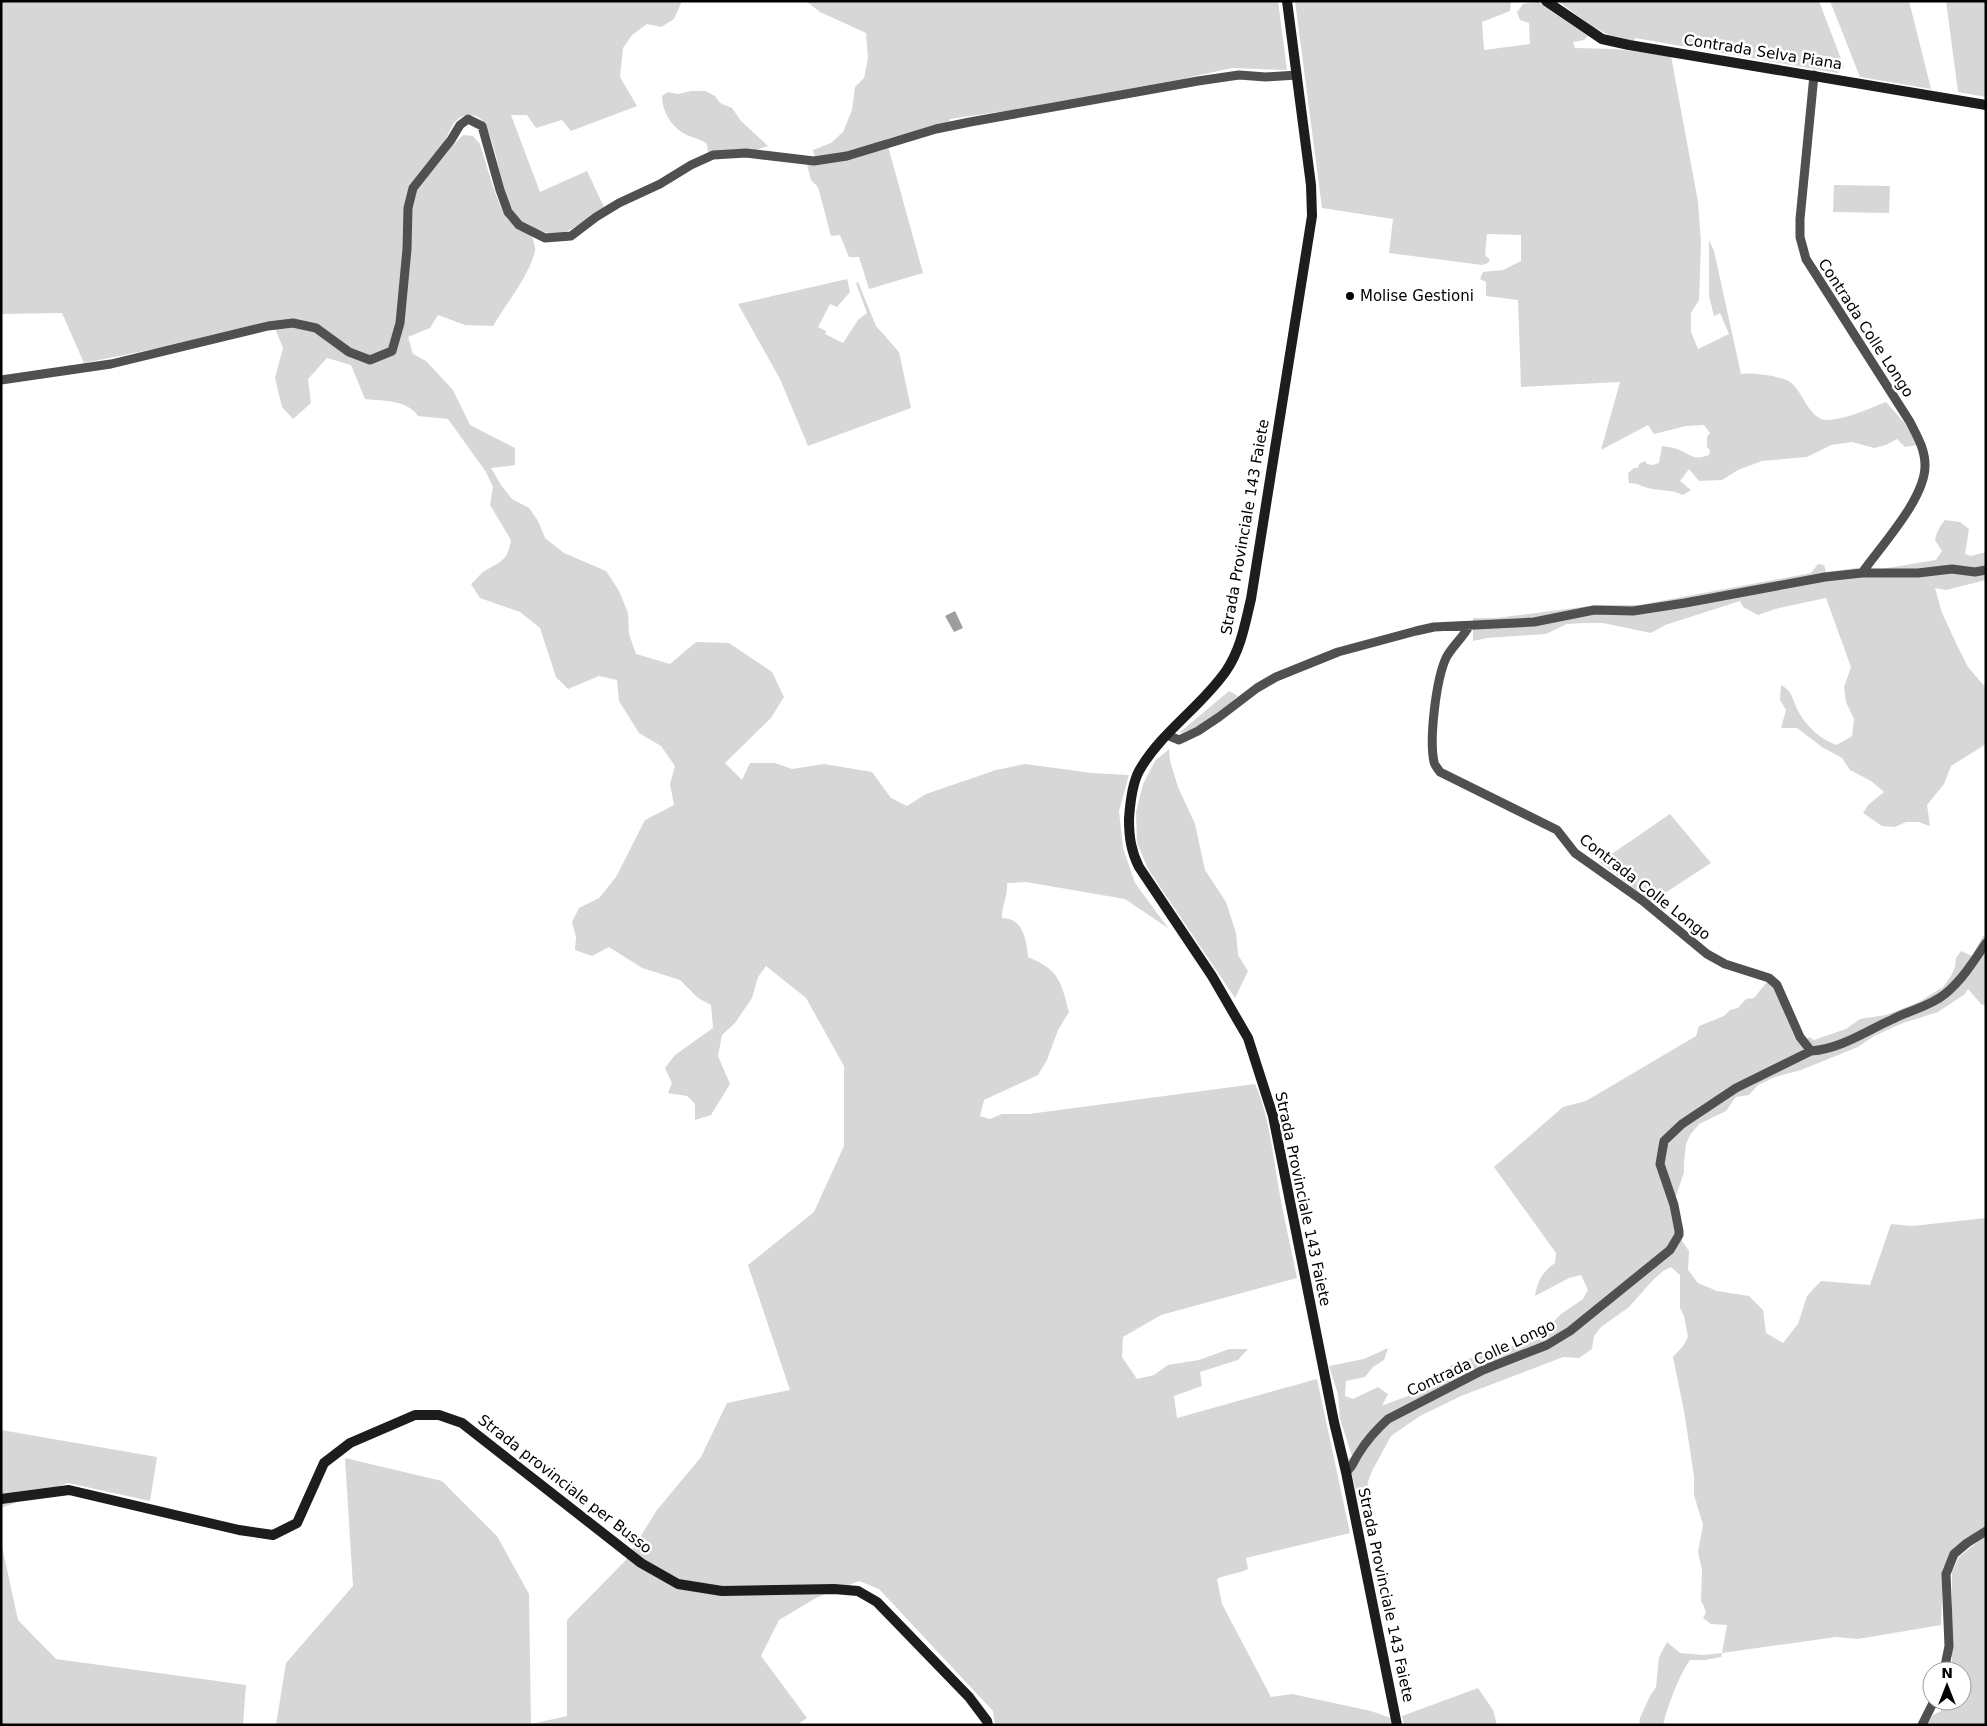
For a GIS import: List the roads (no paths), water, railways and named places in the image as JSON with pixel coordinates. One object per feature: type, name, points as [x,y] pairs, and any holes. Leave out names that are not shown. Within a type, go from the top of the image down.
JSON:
[{"type":"main road","name":"Strada Provinciale 143 Faiete","points":[[1287,1],[1311,185],[1312,216],[1251,599],[1240,648],[1233,660],[1188,715],[1167,735],[1139,772],[1129,814],[1130,842],[1139,867],[1212,976],[1248,1038],[1273,1116],[1397,1725]]},
{"type":"main road","name":"Contrada Selva Piana","points":[[1546,1],[1602,39],[1986,105]]},
{"type":"main road","name":"Strada provinciale per Busso","points":[[1,1499],[69,1490],[239,1530],[274,1535],[297,1523],[324,1463],[350,1443],[415,1415],[439,1415],[462,1423],[640,1563],[678,1584],[722,1591],[834,1589],[858,1591],[877,1602],[962,1690],[987,1720],[988,1725]]},
{"type":"street","points":[[1,380],[111,364],[268,326],[293,323],[316,328],[349,352],[370,360],[392,352],[400,323],[407,249],[408,208],[413,188],[451,140],[460,125],[468,119],[482,126],[508,212],[519,224],[545,238],[571,236],[596,216],[713,155],[746,153],[814,161],[847,156],[936,128],[1198,81],[1239,75],[1266,77],[1297,75]]},
{"type":"street","name":"Contrada Colle Longo","points":[[1814,75],[1800,219],[1800,237],[1806,259],[1910,422],[1922,445],[1925,466],[1920,486],[1907,512],[1862,573]]},
{"type":"street","points":[[1167,735],[1178,740],[1198,731],[1257,688],[1276,677],[1319,658],[1434,627],[1534,622],[1594,610],[1633,611],[1825,577],[1862,573],[1894,574],[1952,569],[1975,572],[1986,570]]},
{"type":"street","name":"Contrada Colle Longo","points":[[1469,626],[1466,634],[1448,655],[1442,668],[1435,707],[1433,748],[1435,764],[1440,772],[1557,830],[1575,853],[1644,901],[1707,954],[1725,964],[1769,978],[1777,985],[1800,1037],[1811,1051]]},
{"type":"street","name":"Contrada Colle Longo","points":[[1346,1472],[1352,1468],[1358,1454],[1377,1429],[1388,1419],[1483,1370],[1547,1345],[1570,1332],[1670,1250],[1679,1235],[1679,1230],[1674,1205],[1660,1164],[1664,1141],[1682,1124],[1736,1088],[1811,1051],[1826,1050],[1840,1045],[1895,1018],[1928,1006],[1945,994],[1964,975],[1986,943]]},
{"type":"street","points":[[1946,1661],[1949,1646],[1946,1574],[1954,1554],[1966,1543],[1986,1531]]},
{"type":"street","points":[[1922,1725],[1929,1711]]},
{"type":"place","name":"Molise Gestioni","points":[[1350,296]]}]
